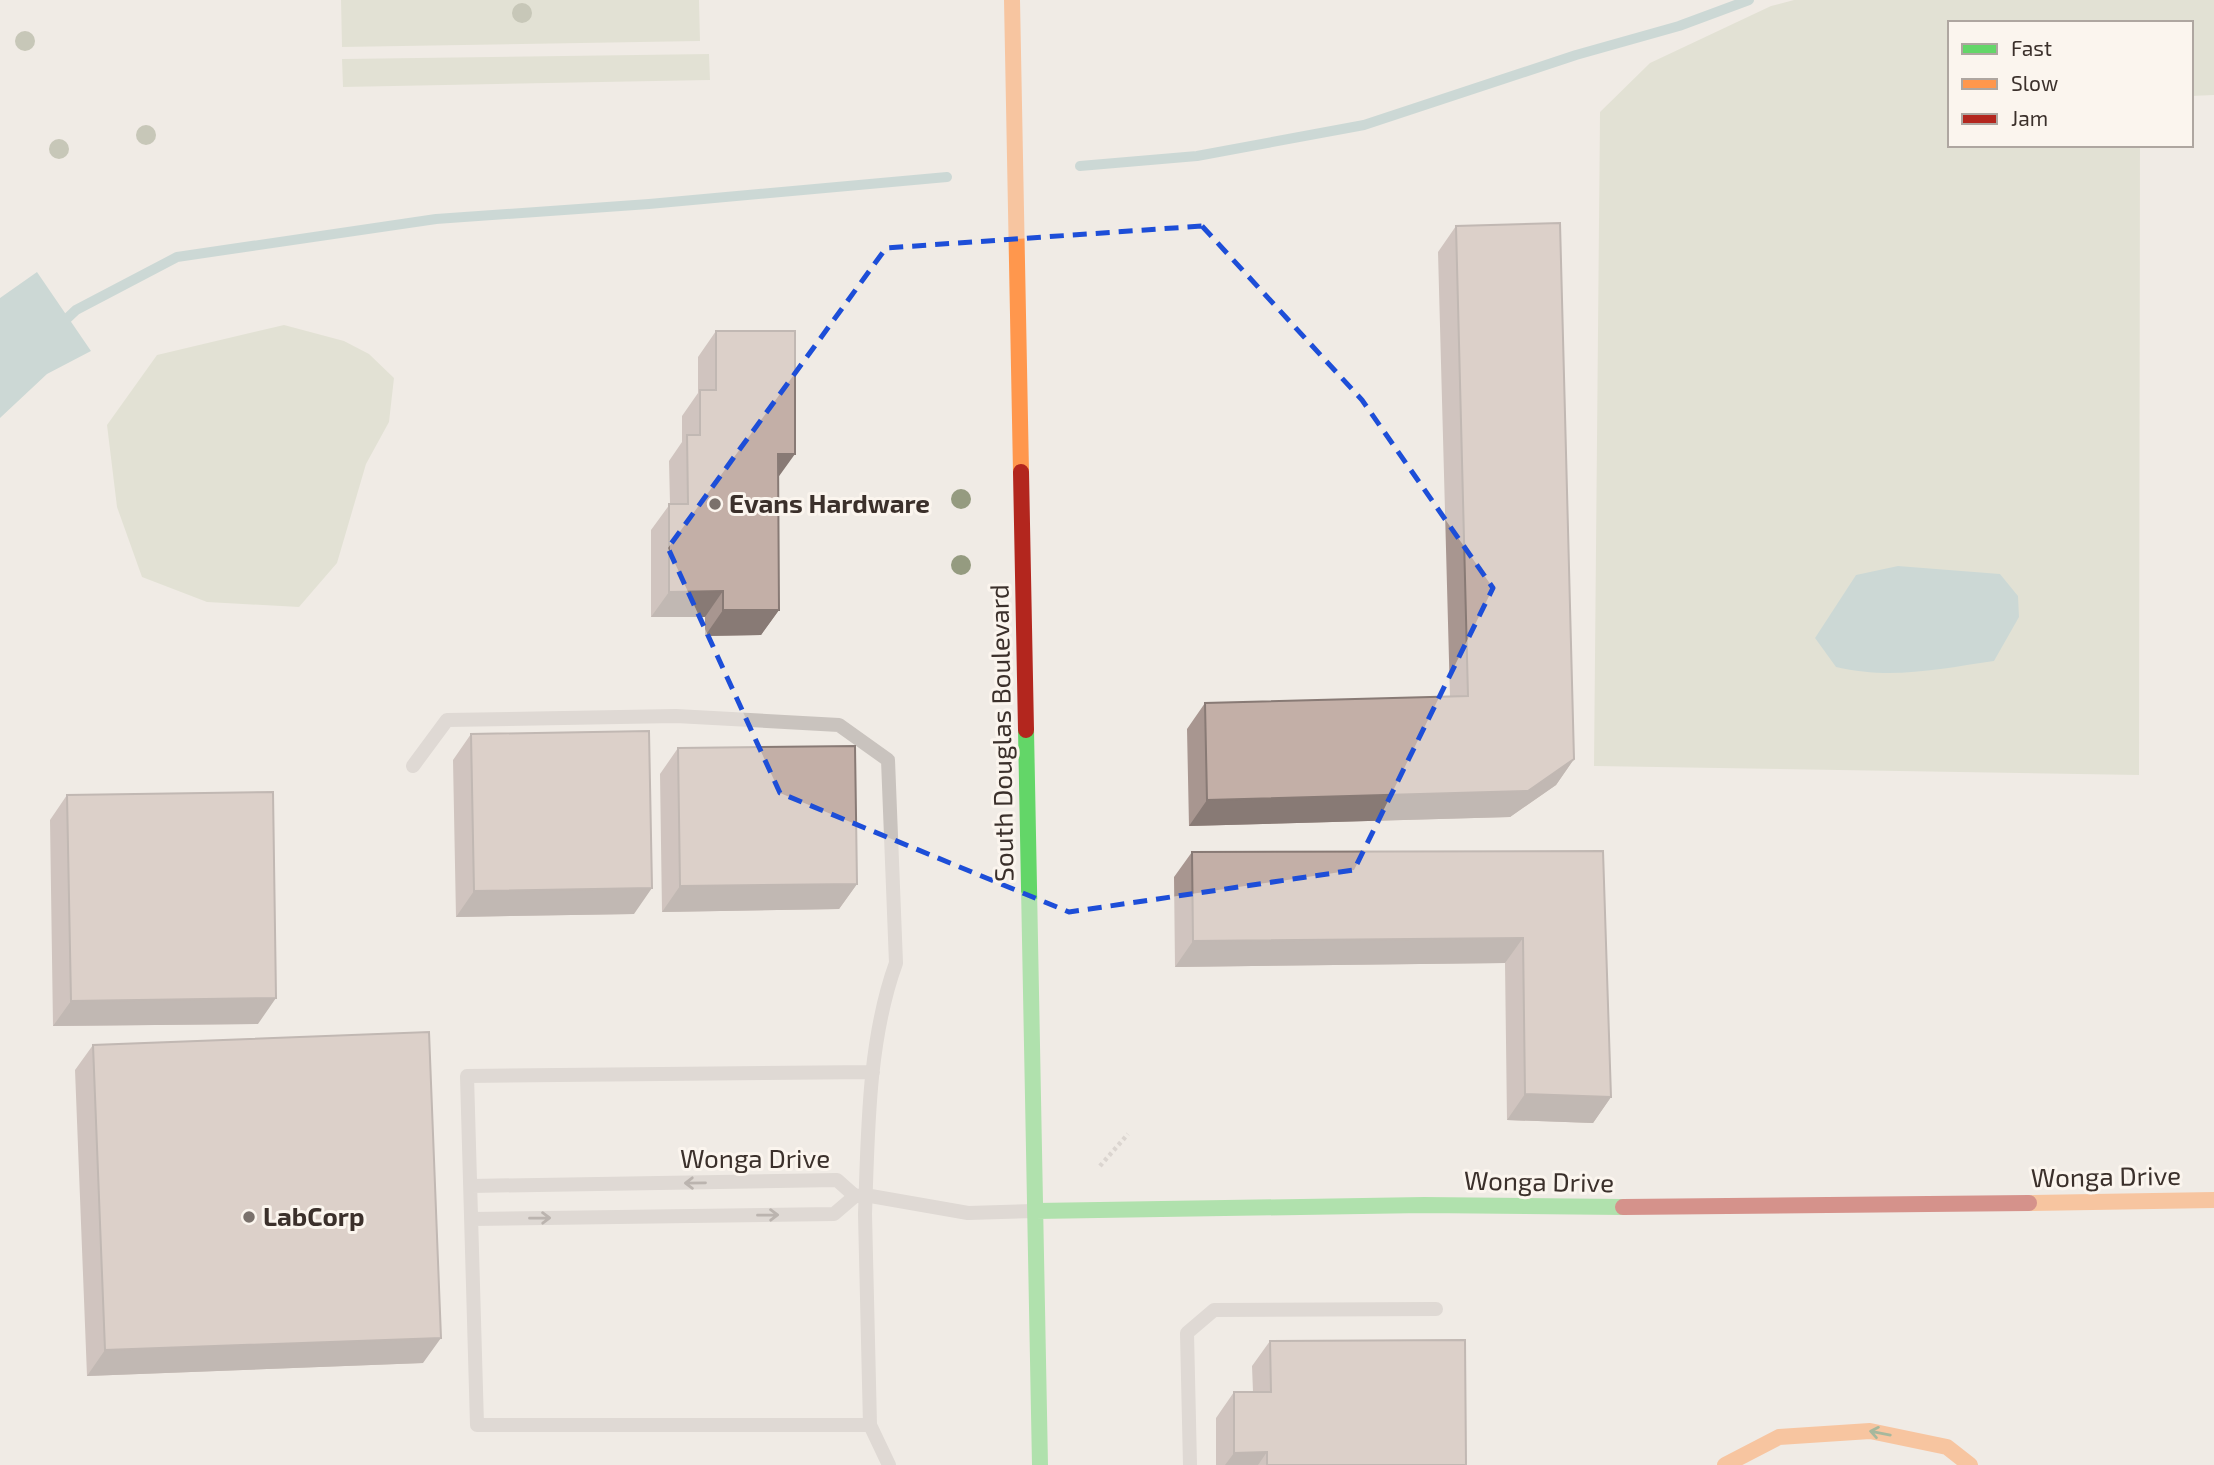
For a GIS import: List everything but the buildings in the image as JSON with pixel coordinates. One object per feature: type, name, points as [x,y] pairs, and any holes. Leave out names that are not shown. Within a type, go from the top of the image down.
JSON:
[{"type":"main road","name":"South Douglas Boulevard","points":[[1012,0],[1040,1465]]},
{"type":"main road","name":"Wonga Drive","points":[[1036,1211],[1424,1205],[1668,1208],[2214,1200]]},
{"type":"main road","points":[[1725,1465],[1779,1437],[1870,1431],[1947,1447],[1970,1465]]},
{"type":"lane","points":[[414,766],[447,720],[676,716],[839,725],[888,761],[897,963],[885,994],[874,1052],[860,1196],[870,1425],[889,1465]]},
{"type":"lane","points":[[870,1425],[477,1425],[467,1076],[873,1072]]},
{"type":"lane","name":"Wonga Drive","points":[[471,1186],[837,1180],[860,1196],[968,1213],[1036,1211]]},
{"type":"lane","name":"Wonga Drive","points":[[472,1219],[834,1214],[860,1196]]},
{"type":"lane","points":[[1189,1465],[1187,1333],[1214,1310],[1436,1310]]},
{"type":"path","points":[[1100,1166],[1128,1134]]},
{"type":"highlighted area","points":[[1202,226],[1362,400],[1493,588],[1354,870],[1069,912],[780,793],[668,548],[886,248]]},
{"type":"green space","points":[[341,0],[699,0],[700,41],[342,47]]},
{"type":"green space","points":[[1794,0],[2214,0],[2214,95],[2193,96],[2193,21],[1948,21],[1948,147],[2140,147],[2139,775],[1594,766],[1600,112],[1650,63],[1771,6]]},
{"type":"green space","points":[[709,54],[710,80],[343,87],[342,59]]},
{"type":"green space","points":[[284,325],[344,341],[369,354],[394,378],[389,422],[366,464],[337,563],[299,607],[207,602],[142,577],[117,507],[107,425],[157,355]]},
{"type":"water","points":[[37,272],[91,351],[47,374],[0,418],[0,298]]},
{"type":"water","points":[[1898,566],[2000,574],[2018,596],[2019,617],[1994,661],[1896,673],[1836,667],[1815,638],[1856,575]]},
{"type":"waterway","points":[[1080,166],[1197,156],[1364,125],[1576,55],[1679,26],[1749,0]]},
{"type":"waterway","points":[[58,327],[76,310],[177,257],[436,219],[649,204],[947,177]]},
{"type":"traffic: fast","points":[[1026,730],[1040,1465]]},
{"type":"traffic: fast","points":[[1036,1211],[1424,1205],[1623,1207]]},
{"type":"traffic: slow","points":[[1012,0],[1021,472]]},
{"type":"traffic: slow","points":[[2029,1203],[2214,1200]]},
{"type":"traffic: slow","points":[[1725,1465],[1779,1437],[1870,1431],[1947,1447],[1970,1465]]},
{"type":"traffic: jam","points":[[1021,472],[1026,730]]},
{"type":"traffic: jam","points":[[1623,1207],[2029,1203]]},
{"type":"place","name":"Evans Hardware","points":[[715,504]]},
{"type":"place","name":"LabCorp","points":[[249,1217]]}]
